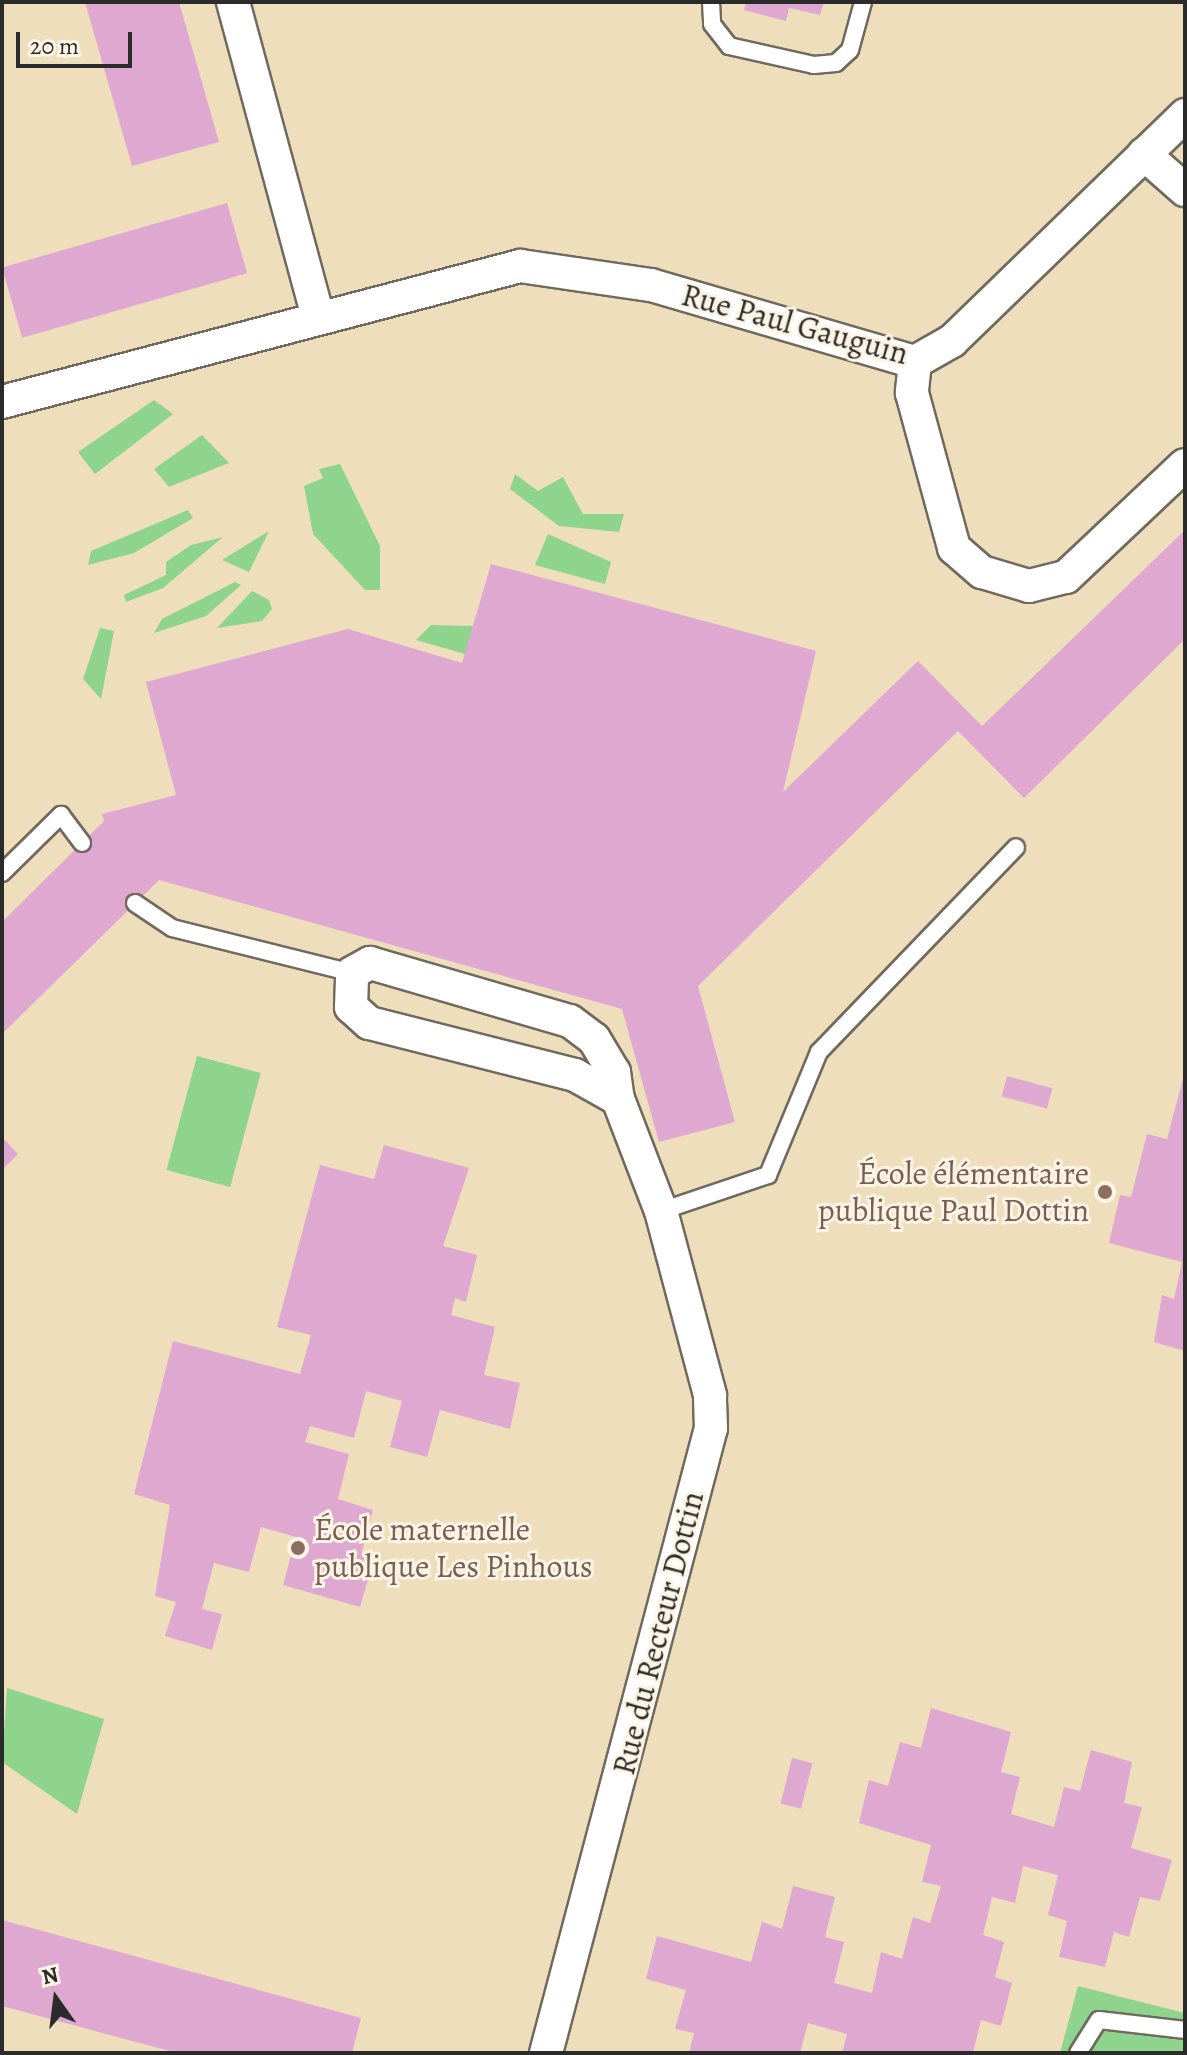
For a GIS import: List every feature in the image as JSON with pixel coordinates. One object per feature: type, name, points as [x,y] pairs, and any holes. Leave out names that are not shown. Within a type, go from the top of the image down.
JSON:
[{"type":"street","points":[[233,2],[318,317]]},
{"type":"street","name":"Rue Paul Gauguin","points":[[2,402],[520,266],[563,269],[651,285],[915,362],[952,341],[1185,115]]},
{"type":"street","points":[[1144,154],[1185,190]]},
{"type":"street","points":[[915,362],[912,393],[954,548],[982,572],[1029,586],[1066,577],[1185,465]]},
{"type":"street","name":"Rue du Recteur Dottin","points":[[352,973],[370,963],[570,1021],[594,1039],[614,1072],[618,1099],[661,1211],[700,1349],[711,1428],[546,2053]]},
{"type":"street","points":[[352,973],[351,1007],[369,1023],[575,1075],[618,1099]]},
{"type":"lane","points":[[711,2],[712,24],[729,46],[814,65],[836,63],[850,50],[863,2]]},
{"type":"lane","points":[[2,873],[61,815],[82,843]]},
{"type":"lane","points":[[661,1211],[768,1175],[819,1052],[1016,847]]},
{"type":"lane","points":[[135,903],[172,928],[352,973]]},
{"type":"lane","points":[[1078,2053],[1099,2020],[1185,2030]]},
{"type":"green space","points":[[154,400],[173,414],[95,474],[78,452]]},
{"type":"green space","points":[[202,435],[229,463],[169,487],[154,469]]},
{"type":"green space","points":[[340,464],[380,546],[380,590],[365,590],[313,534],[304,486],[323,478],[319,469]]},
{"type":"green space","points":[[515,474],[538,491],[563,477],[583,514],[624,514],[619,532],[559,526],[510,489]]},
{"type":"green space","points":[[188,510],[193,518],[134,553],[88,565],[91,551]]},
{"type":"green space","points":[[269,531],[249,572],[222,560]]},
{"type":"green space","points":[[548,534],[611,562],[605,584],[535,565]]},
{"type":"green space","points":[[223,537],[163,588],[126,602],[124,595],[166,575],[166,562],[191,545]]},
{"type":"green space","points":[[235,582],[241,585],[206,616],[154,633],[162,619]]},
{"type":"green space","points":[[252,591],[269,600],[272,609],[262,621],[217,628]]},
{"type":"green space","points":[[431,625],[473,626],[465,654],[416,640]]},
{"type":"green space","points":[[100,628],[114,631],[101,699],[83,679]]},
{"type":"green space","points":[[197,1056],[261,1073],[230,1187],[166,1170]]},
{"type":"green space","points":[[7,1688],[104,1719],[77,1814],[2,1762]]},
{"type":"green space","points":[[1078,1986],[1185,2013],[1185,2053],[1060,2053]]},
{"type":"building","points":[[85,2],[179,2],[219,142],[132,166]]},
{"type":"building","points":[[746,2],[824,2],[820,15],[789,8],[786,21],[744,10]]},
{"type":"building","points":[[227,203],[247,273],[22,338],[2,267]]},
{"type":"building","points":[[1185,530],[1185,639],[1024,798],[958,731],[698,986],[735,1122],[659,1142],[622,1009],[159,880],[2,1034],[2,922],[104,821],[102,814],[176,795],[146,682],[348,629],[462,663],[491,564],[816,651],[783,792],[918,661],[982,726]]},
{"type":"building","points":[[1184,1075],[1185,1351],[1154,1342],[1162,1295],[1174,1299],[1182,1262],[1109,1243],[1120,1195],[1131,1197],[1147,1134],[1167,1139]]},
{"type":"building","points":[[1007,1076],[1052,1088],[1047,1108],[1002,1096]]},
{"type":"building","points":[[2,1137],[18,1154],[2,1170]]},
{"type":"building","points":[[384,1145],[469,1168],[443,1246],[477,1255],[466,1302],[455,1298],[451,1315],[495,1327],[484,1375],[520,1383],[510,1429],[440,1410],[427,1457],[390,1447],[402,1401],[366,1391],[354,1438],[310,1426],[305,1442],[349,1454],[338,1499],[373,1510],[361,1555],[374,1559],[360,1607],[283,1585],[296,1537],[261,1527],[249,1572],[214,1563],[202,1609],[222,1614],[212,1650],[165,1636],[176,1602],[155,1596],[170,1505],[134,1494],[173,1341],[300,1374],[311,1335],[277,1327],[320,1165],[374,1179]]},
{"type":"building","points":[[931,1708],[1011,1732],[1001,1772],[1020,1777],[1011,1814],[1054,1827],[1064,1787],[1080,1791],[1091,1750],[1132,1762],[1124,1803],[1142,1807],[1131,1848],[1172,1860],[1160,1901],[1140,1897],[1129,1937],[1114,1932],[1105,1967],[1059,1957],[1067,1921],[1048,1915],[1058,1875],[1023,1866],[1015,1903],[992,1897],[983,1935],[1004,1942],[995,1977],[1012,1983],[1001,2026],[981,2020],[973,2053],[842,2053],[847,2034],[808,2023],[800,2053],[689,2053],[694,2033],[675,2029],[686,1990],[646,1979],[657,1936],[751,1962],[762,1922],[782,1929],[793,1886],[835,1897],[825,1937],[844,1942],[834,1983],[872,1993],[881,1952],[902,1959],[913,1917],[930,1923],[941,1886],[922,1882],[931,1845],[859,1823],[869,1780],[888,1786],[900,1742],[921,1748]]},
{"type":"building","points":[[792,1758],[812,1763],[801,1809],[781,1804]]},
{"type":"building","points":[[2,1920],[361,2018],[352,2053],[177,2053],[2,2006]]},
{"type":"place","name":"École élémentaire publique Paul Dottin","points":[[1105,1192]]},
{"type":"place","name":"École maternelle publique Les Pinhous","points":[[298,1548]]}]
